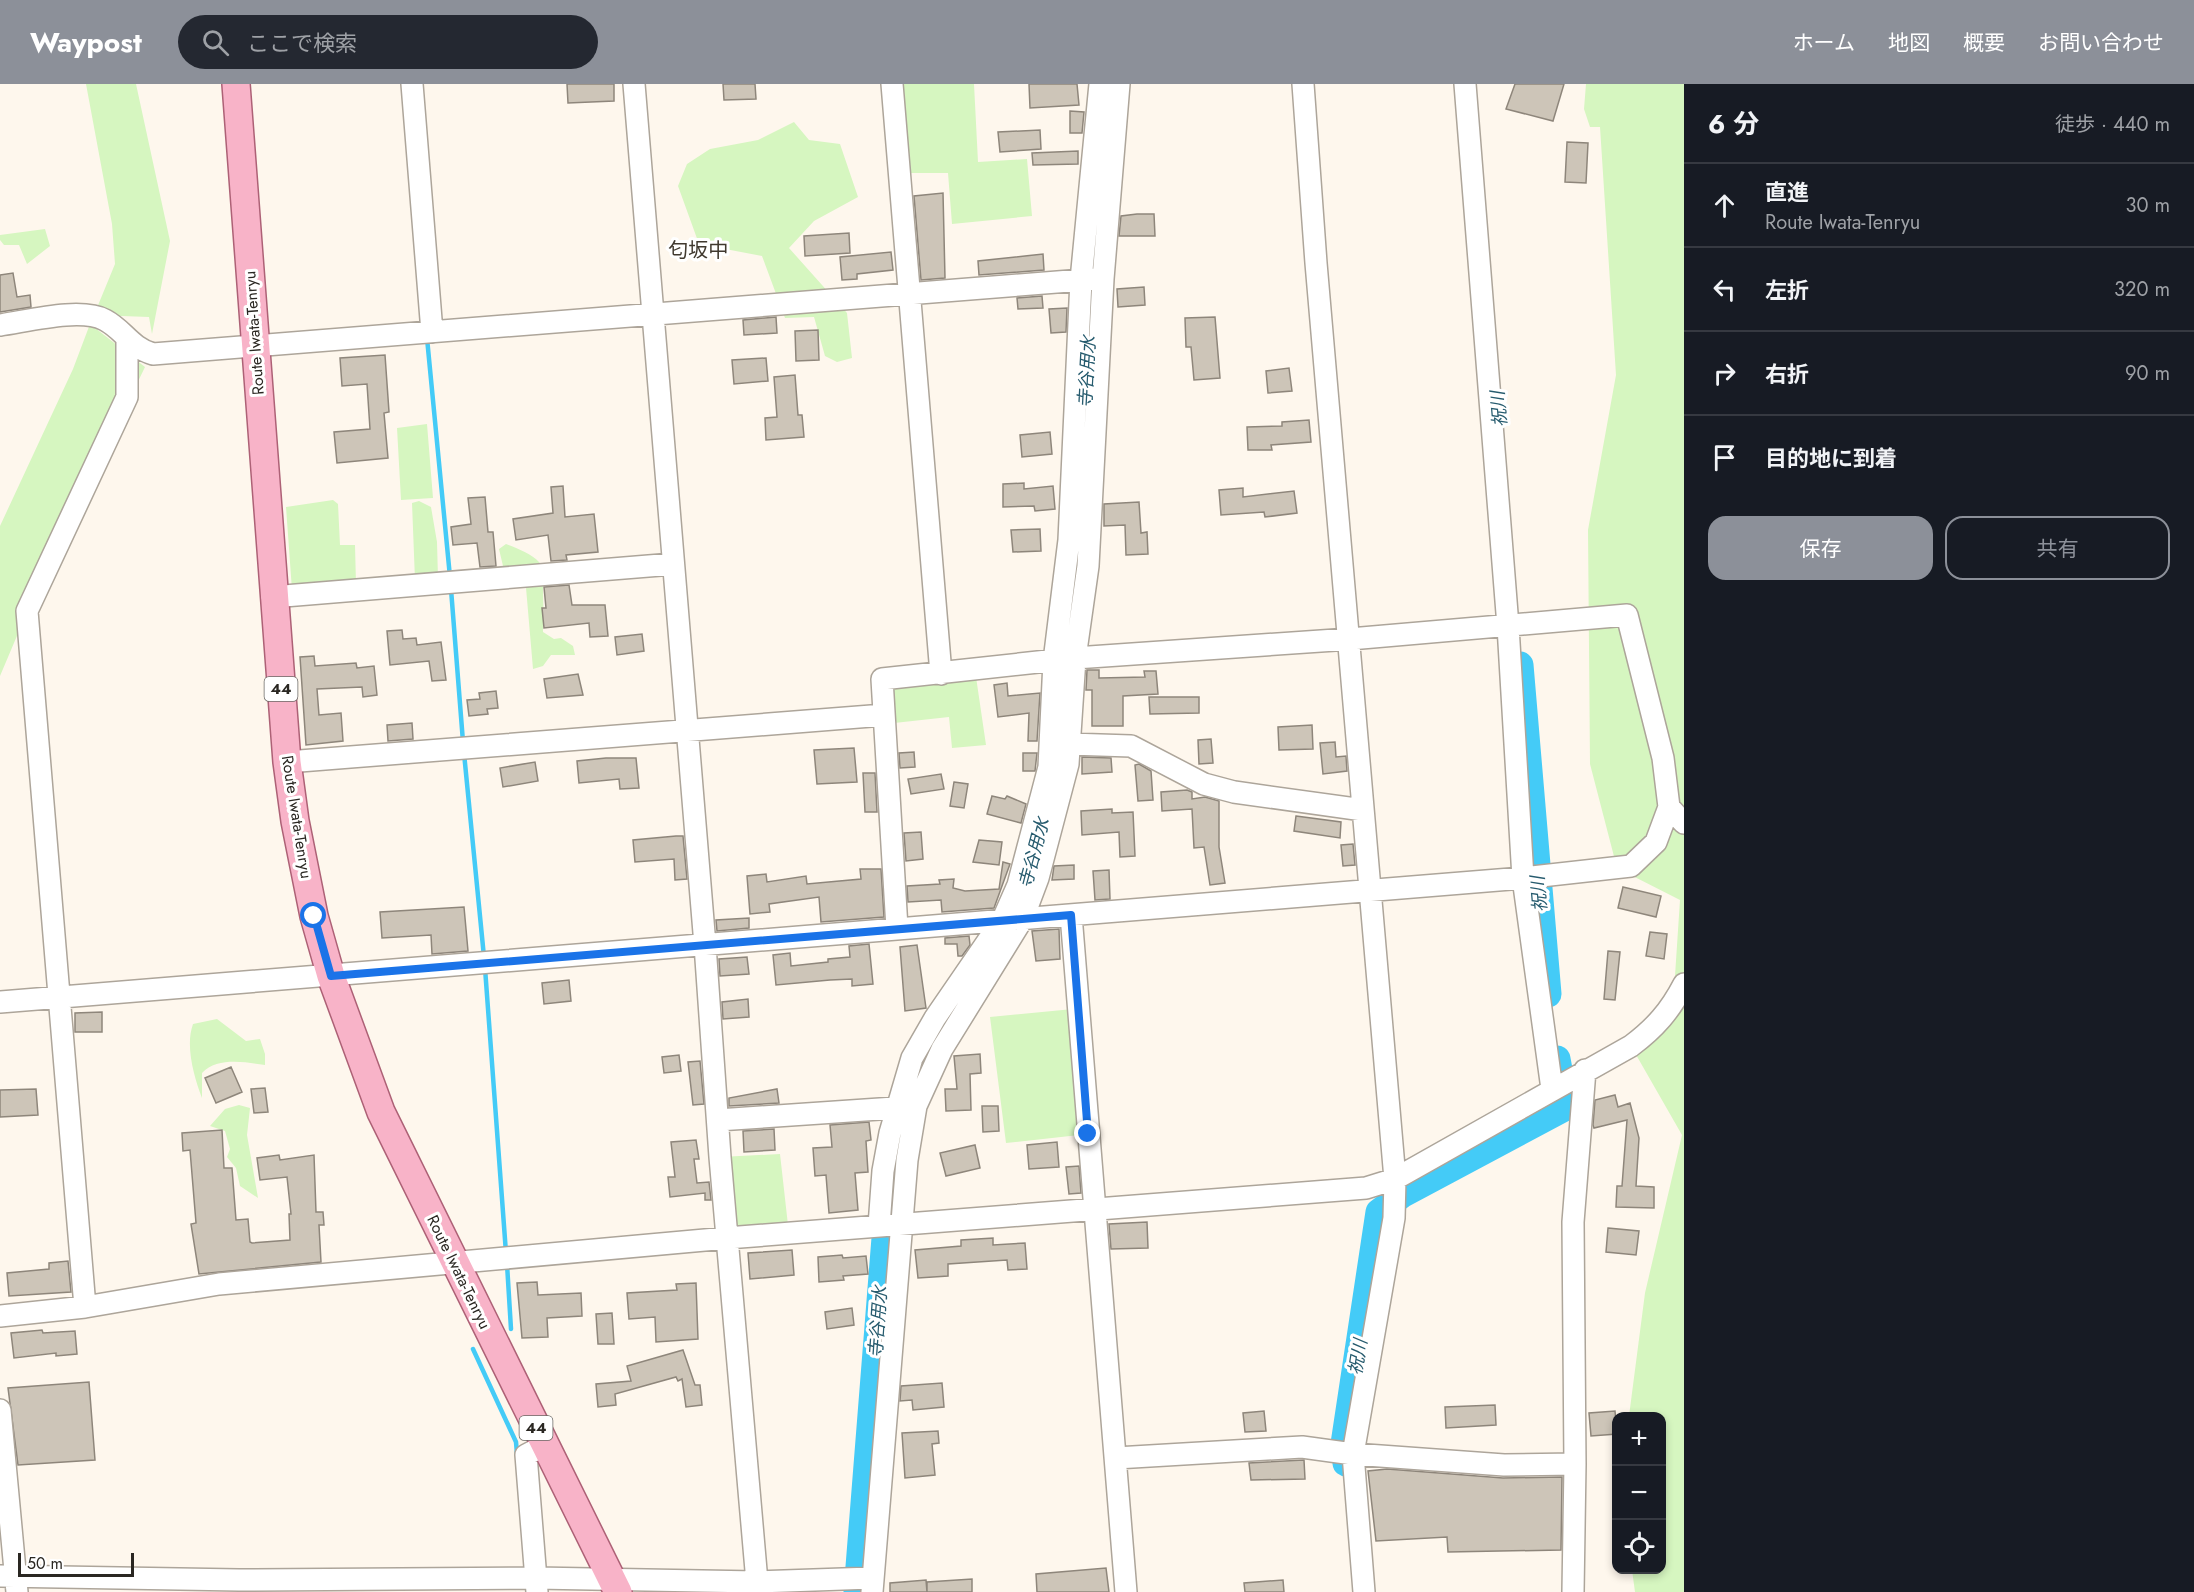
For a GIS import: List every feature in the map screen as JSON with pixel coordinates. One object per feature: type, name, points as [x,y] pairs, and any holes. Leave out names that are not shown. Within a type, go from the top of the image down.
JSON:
[{"type":"main road","name":"Route Iwata-Tenryu","points":[[236,84],[272,597],[287,762],[311,903],[331,976],[381,1112],[615,1586]]},
{"type":"street","points":[[412,84],[432,332]]},
{"type":"street","points":[[634,84],[727,1239],[757,1582]]},
{"type":"street","points":[[892,84],[941,674]]},
{"type":"street","points":[[1013,918],[1049,767],[1065,660],[1088,566],[1092,279],[1100,84]]},
{"type":"street","points":[[1092,279],[1119,84]]},
{"type":"street","points":[[1303,84],[1316,263],[1395,1179],[1394,1218],[1353,1454],[1364,1592]]},
{"type":"street","points":[[1465,84],[1508,626],[1523,878],[1552,1089]]},
{"type":"street","points":[[0,325],[89,313],[107,320],[138,349],[153,354],[255,348],[1092,279]]},
{"type":"street","points":[[85,1308],[27,611],[127,397],[127,339]]},
{"type":"street","points":[[272,597],[673,564]]},
{"type":"street","points":[[0,1002],[1523,878],[1631,866],[1656,842],[1669,807],[1663,758],[1627,615],[1350,639],[1065,660],[882,679],[897,928]]},
{"type":"street","points":[[879,1226],[884,1171],[906,1107],[942,1050],[1013,918],[1038,878],[1068,764],[1065,660]]},
{"type":"street","points":[[287,762],[687,728],[884,715]]},
{"type":"street","points":[[1069,744],[1131,746],[1204,784],[1234,792],[1363,810]]},
{"type":"street","points":[[1669,807],[1684,822]]},
{"type":"street","points":[[1071,915],[1126,1592]]},
{"type":"street","points":[[0,1316],[85,1308],[219,1284],[902,1224],[1366,1188],[1395,1179],[1631,1046],[1654,1029],[1673,1006],[1684,984]]},
{"type":"street","points":[[1573,1592],[1574,1222],[1585,1070]]},
{"type":"street","points":[[718,1120],[906,1107]]},
{"type":"street","points":[[0,1410],[11,1582],[295,1586],[615,1586],[757,1582],[872,1585],[907,1160],[906,1107]]},
{"type":"street","points":[[536,1585],[526,1455],[545,1445]]},
{"type":"street","points":[[1116,1458],[1302,1447],[1353,1454],[1504,1465],[1575,1464]]},
{"type":"green space","points":[[86,84],[136,84],[170,241],[152,334],[149,317],[94,315],[115,264],[112,224]]},
{"type":"green space","points":[[892,84],[974,84],[978,162],[1027,159],[1032,216],[952,224],[948,173],[900,173]]},
{"type":"green space","points":[[1586,84],[1684,84],[1684,1592],[1635,1592],[1633,1574],[1666,1574],[1666,1412],[1630,1412],[1645,1293],[1682,1135],[1631,1046],[1673,1006],[1680,900],[1617,868],[1590,764],[1588,530],[1616,375],[1600,127],[1590,127],[1584,109]]},
{"type":"green space","points":[[794,122],[809,140],[840,144],[858,197],[814,221],[789,248],[847,313],[852,358],[837,362],[825,356],[814,317],[785,318],[762,256],[699,244],[678,186],[687,164],[710,149],[758,140]]},
{"type":"green space","points":[[45,229],[50,246],[27,264],[19,245],[4,245],[0,240],[0,235]]},
{"type":"green space","points":[[90,324],[145,367],[33,598],[0,676],[0,526],[73,369]]},
{"type":"green space","points":[[427,424],[433,498],[401,500],[397,428]]},
{"type":"green space","points":[[333,500],[338,504],[340,545],[355,545],[356,584],[292,590],[286,507]]},
{"type":"green space","points":[[419,501],[431,507],[437,542],[438,578],[415,580],[412,503]]},
{"type":"green space","points":[[506,544],[539,562],[543,584],[543,632],[554,639],[561,638],[573,646],[575,655],[551,655],[543,666],[533,669],[525,576],[503,566],[499,549]]},
{"type":"green space","points":[[975,670],[986,745],[952,748],[949,717],[885,724],[882,679]]},
{"type":"green space","points":[[1073,1009],[1088,1134],[1006,1143],[990,1017]]},
{"type":"green space","points":[[217,1019],[246,1041],[260,1039],[265,1054],[265,1065],[232,1062],[208,1068],[202,1073],[202,1098],[190,1052],[191,1033],[193,1024]]},
{"type":"green space","points":[[239,1105],[250,1108],[247,1135],[258,1198],[240,1186],[236,1168],[227,1157],[230,1149],[225,1131],[210,1126],[225,1109]]},
{"type":"green space","points":[[780,1154],[789,1234],[727,1238],[720,1157]]},
{"type":"building","points":[[567,84],[614,84],[614,101],[568,103]]},
{"type":"building","points":[[723,84],[755,84],[756,99],[724,100]]},
{"type":"building","points":[[1029,84],[1077,84],[1079,105],[1030,108]]},
{"type":"building","points":[[1515,84],[1564,84],[1553,121],[1506,109]]},
{"type":"building","points":[[1070,111],[1084,112],[1082,133],[1070,133]]},
{"type":"building","points":[[1040,130],[1041,149],[1000,152],[998,132]]},
{"type":"building","points":[[1567,142],[1588,143],[1586,183],[1565,182]]},
{"type":"building","points":[[1078,151],[1078,164],[1033,165],[1032,153]]},
{"type":"building","points":[[943,193],[945,278],[921,280],[914,196]]},
{"type":"building","points":[[1154,214],[1155,236],[1119,236],[1121,216]]},
{"type":"building","points":[[849,233],[850,253],[805,256],[804,236]]},
{"type":"building","points":[[891,252],[893,270],[857,274],[857,279],[842,280],[840,257]]},
{"type":"building","points":[[1043,254],[1044,270],[979,275],[978,261]]},
{"type":"building","points":[[13,273],[17,297],[30,295],[31,307],[0,312],[0,275]]},
{"type":"building","points":[[1144,287],[1145,305],[1118,307],[1117,289]]},
{"type":"building","points":[[1042,296],[1043,308],[1018,309],[1017,298]]},
{"type":"building","points":[[1067,308],[1066,332],[1051,333],[1049,309]]},
{"type":"building","points":[[776,317],[777,333],[744,335],[743,320]]},
{"type":"building","points":[[1215,317],[1220,378],[1194,380],[1191,347],[1186,347],[1185,318]]},
{"type":"building","points":[[818,330],[819,360],[796,361],[795,331]]},
{"type":"building","points":[[385,355],[389,412],[384,413],[388,458],[337,463],[334,432],[370,429],[367,384],[342,386],[340,358]]},
{"type":"building","points":[[766,358],[768,381],[734,384],[732,360]]},
{"type":"building","points":[[1289,368],[1292,391],[1268,393],[1266,371]]},
{"type":"building","points":[[795,375],[798,415],[802,415],[804,437],[766,440],[765,418],[777,417],[774,377]]},
{"type":"building","points":[[1309,420],[1311,442],[1271,445],[1272,450],[1248,450],[1247,427],[1282,426],[1282,422]]},
{"type":"building","points":[[1050,432],[1052,454],[1022,457],[1020,435]]},
{"type":"building","points":[[1024,483],[1024,489],[1053,486],[1055,509],[1035,511],[1034,506],[1003,507],[1003,484]]},
{"type":"building","points":[[563,486],[565,517],[594,514],[598,552],[566,555],[567,560],[551,561],[548,535],[516,540],[513,519],[553,513],[551,487]]},
{"type":"building","points":[[1243,488],[1243,497],[1294,491],[1297,513],[1265,517],[1264,512],[1221,515],[1219,490]]},
{"type":"building","points":[[485,497],[488,532],[493,532],[496,566],[480,567],[477,543],[453,545],[451,527],[471,524],[468,498]]},
{"type":"building","points":[[1139,502],[1141,533],[1147,532],[1148,554],[1126,555],[1125,525],[1104,526],[1104,504]]},
{"type":"building","points":[[1040,529],[1041,551],[1013,552],[1011,530]]},
{"type":"building","points":[[569,585],[572,605],[605,605],[608,636],[590,637],[589,623],[544,628],[542,608],[546,608],[544,587]]},
{"type":"building","points":[[402,630],[403,639],[416,638],[417,645],[441,642],[446,680],[432,681],[429,661],[390,665],[387,631]]},
{"type":"building","points":[[642,634],[644,651],[617,655],[615,637]]},
{"type":"building","points":[[314,656],[315,666],[356,663],[357,668],[374,666],[377,695],[363,697],[362,687],[317,689],[319,715],[341,713],[343,741],[306,745],[300,657]]},
{"type":"building","points":[[1087,670],[1099,670],[1099,678],[1145,677],[1144,671],[1156,671],[1158,694],[1123,696],[1123,726],[1092,726],[1092,690],[1086,690]]},
{"type":"building","points":[[578,674],[583,695],[547,698],[544,679]]},
{"type":"building","points":[[1007,683],[1008,696],[1040,693],[1037,741],[1028,741],[1029,713],[998,717],[994,685]]},
{"type":"building","points":[[496,691],[498,708],[487,709],[488,714],[469,716],[467,700],[480,699],[479,693]]},
{"type":"building","points":[[1149,697],[1199,697],[1199,713],[1150,714]]},
{"type":"building","points":[[412,723],[413,739],[388,741],[387,725]]},
{"type":"building","points":[[1312,725],[1313,749],[1279,750],[1278,727]]},
{"type":"building","points":[[1211,739],[1213,763],[1199,764],[1198,740]]},
{"type":"building","points":[[1335,742],[1336,757],[1346,756],[1347,771],[1323,774],[1320,743]]},
{"type":"building","points":[[854,748],[857,782],[817,784],[814,750]]},
{"type":"building","points":[[914,752],[915,767],[900,768],[899,753]]},
{"type":"building","points":[[1023,753],[1037,753],[1035,771],[1023,771]]},
{"type":"building","points":[[1082,757],[1111,758],[1112,772],[1082,774]]},
{"type":"building","points":[[636,758],[639,788],[620,789],[619,779],[579,783],[577,761]]},
{"type":"building","points":[[535,762],[538,781],[503,787],[500,768]]},
{"type":"building","points":[[1139,764],[1151,771],[1153,800],[1138,801],[1135,765]]},
{"type":"building","points":[[863,773],[875,773],[877,812],[865,812]]},
{"type":"building","points":[[941,774],[944,789],[911,794],[908,779]]},
{"type":"building","points":[[954,782],[968,784],[964,808],[950,806]]},
{"type":"building","points":[[1187,790],[1192,792],[1192,799],[1205,797],[1219,801],[1219,847],[1225,883],[1210,885],[1204,847],[1194,848],[1192,809],[1162,811],[1161,792]]},
{"type":"building","points":[[992,796],[1005,799],[1007,796],[1026,804],[1021,823],[987,814]]},
{"type":"building","points":[[1112,809],[1112,813],[1133,812],[1135,856],[1120,857],[1119,832],[1082,835],[1081,811]]},
{"type":"building","points":[[1296,816],[1341,822],[1340,838],[1294,831]]},
{"type":"building","points":[[921,832],[923,859],[906,861],[904,833]]},
{"type":"building","points":[[683,836],[687,879],[675,880],[674,859],[635,862],[633,840]]},
{"type":"building","points":[[979,840],[1002,842],[999,865],[973,862]]},
{"type":"building","points":[[1353,844],[1355,865],[1343,866],[1341,845]]},
{"type":"building","points":[[1003,862],[1010,864],[994,908],[942,912],[941,900],[908,902],[907,886],[940,884],[939,880],[954,879],[953,888],[965,891],[999,889]]},
{"type":"building","points":[[1074,865],[1074,879],[1052,880],[1054,866]]},
{"type":"building","points":[[860,869],[881,869],[884,917],[821,922],[819,897],[769,904],[770,912],[750,914],[747,876],[766,874],[767,882],[806,876],[807,884],[861,879]]},
{"type":"building","points":[[1109,870],[1110,899],[1095,900],[1093,871]]},
{"type":"building","points":[[1623,887],[1661,896],[1656,917],[1618,908]]},
{"type":"building","points":[[464,907],[468,951],[432,954],[431,935],[382,938],[380,912]]},
{"type":"building","points":[[749,918],[749,928],[717,931],[716,920]]},
{"type":"building","points":[[1059,929],[1060,959],[1036,961],[1032,931]]},
{"type":"building","points":[[1650,932],[1667,934],[1664,959],[1646,956]]},
{"type":"building","points":[[969,936],[970,945],[962,956],[958,956],[957,944],[945,944],[945,938]]},
{"type":"building","points":[[869,944],[873,984],[852,986],[852,979],[776,985],[773,955],[790,953],[791,966],[828,962],[828,959],[850,957],[849,946]]},
{"type":"building","points":[[917,945],[926,1008],[905,1011],[900,947]]},
{"type":"building","points":[[1608,951],[1620,952],[1615,1000],[1604,999]]},
{"type":"building","points":[[747,957],[749,974],[720,976],[719,959]]},
{"type":"building","points":[[569,980],[571,1001],[544,1004],[542,983]]},
{"type":"building","points":[[748,999],[749,1017],[723,1019],[722,1002]]},
{"type":"building","points":[[102,1012],[102,1032],[75,1032],[75,1013]]},
{"type":"building","points":[[980,1054],[981,1073],[970,1074],[971,1110],[946,1111],[945,1089],[957,1089],[954,1056]]},
{"type":"building","points":[[679,1055],[681,1071],[664,1073],[662,1057]]},
{"type":"building","points":[[700,1061],[704,1104],[693,1105],[688,1062]]},
{"type":"building","points":[[231,1067],[242,1092],[216,1103],[205,1078]]},
{"type":"building","points":[[265,1088],[268,1112],[254,1113],[251,1089]]},
{"type":"building","points":[[36,1089],[38,1115],[0,1117],[0,1090]]},
{"type":"building","points":[[777,1089],[779,1103],[729,1106],[729,1098]]},
{"type":"building","points":[[1615,1095],[1618,1107],[1630,1103],[1639,1138],[1636,1186],[1654,1187],[1654,1208],[1616,1207],[1617,1186],[1622,1186],[1627,1120],[1594,1128],[1593,1125],[1595,1100]]},
{"type":"building","points":[[982,1106],[998,1106],[999,1131],[983,1132]]},
{"type":"building","points":[[869,1122],[871,1140],[866,1141],[868,1172],[855,1173],[858,1210],[829,1213],[826,1175],[815,1176],[813,1148],[832,1147],[830,1125]]},
{"type":"building","points":[[774,1129],[775,1150],[744,1152],[743,1131]]},
{"type":"building","points":[[222,1130],[224,1168],[232,1168],[236,1220],[248,1219],[250,1242],[252,1243],[290,1240],[289,1214],[291,1214],[287,1177],[260,1180],[257,1158],[279,1155],[280,1160],[314,1155],[316,1212],[323,1212],[324,1225],[319,1225],[321,1262],[199,1274],[191,1224],[196,1223],[190,1150],[183,1151],[182,1133]]},
{"type":"building","points":[[696,1140],[699,1159],[694,1159],[697,1183],[709,1182],[711,1200],[705,1200],[705,1193],[670,1197],[668,1177],[675,1177],[671,1142]]},
{"type":"building","points":[[1057,1142],[1059,1167],[1029,1169],[1027,1145]]},
{"type":"building","points":[[975,1145],[980,1168],[946,1176],[940,1153]]},
{"type":"building","points":[[1079,1166],[1081,1193],[1069,1194],[1066,1167]]},
{"type":"building","points":[[1147,1222],[1148,1248],[1111,1249],[1109,1224]]},
{"type":"building","points":[[1608,1228],[1639,1231],[1636,1255],[1606,1252]]},
{"type":"building","points":[[993,1238],[993,1245],[1025,1243],[1027,1269],[1008,1270],[1007,1260],[948,1264],[948,1276],[918,1278],[915,1250],[961,1246],[961,1240]]},
{"type":"building","points":[[792,1250],[794,1275],[750,1279],[748,1253]]},
{"type":"building","points":[[842,1255],[843,1258],[866,1256],[868,1274],[843,1276],[844,1280],[819,1282],[818,1257]]},
{"type":"building","points":[[68,1261],[71,1292],[9,1296],[7,1273],[49,1269],[49,1263]]},
{"type":"building","points":[[537,1282],[538,1295],[581,1293],[582,1316],[547,1318],[548,1337],[522,1338],[517,1283]]},
{"type":"building","points":[[696,1283],[698,1339],[656,1342],[655,1317],[629,1319],[627,1293],[677,1290],[676,1284]]},
{"type":"building","points":[[852,1308],[854,1325],[827,1329],[825,1312]]},
{"type":"building","points":[[612,1313],[614,1344],[598,1344],[596,1314]]},
{"type":"building","points":[[42,1330],[43,1333],[75,1331],[77,1354],[56,1356],[56,1353],[14,1358],[11,1333]]},
{"type":"building","points":[[683,1350],[695,1385],[700,1385],[702,1405],[686,1407],[682,1379],[678,1381],[676,1377],[615,1394],[616,1405],[598,1407],[596,1384],[631,1381],[627,1366]]},
{"type":"building","points":[[89,1382],[95,1460],[18,1465],[8,1388]]},
{"type":"building","points":[[942,1383],[944,1407],[913,1410],[912,1400],[900,1401],[901,1386]]},
{"type":"building","points":[[1495,1405],[1496,1425],[1446,1428],[1445,1407]]},
{"type":"building","points":[[1264,1411],[1266,1431],[1245,1432],[1243,1413]]},
{"type":"building","points":[[1615,1411],[1612,1412],[1612,1434],[1591,1436],[1589,1413]]},
{"type":"building","points":[[938,1431],[939,1443],[932,1444],[935,1475],[905,1478],[902,1433]]},
{"type":"building","points":[[1304,1460],[1305,1479],[1251,1480],[1249,1463]]},
{"type":"building","points":[[1387,1469],[1503,1478],[1562,1477],[1561,1550],[1448,1552],[1447,1537],[1376,1541],[1368,1471]]},
{"type":"building","points":[[1106,1568],[1109,1592],[1037,1592],[1036,1574]]},
{"type":"building","points":[[972,1579],[972,1592],[927,1592],[927,1582]]},
{"type":"building","points":[[926,1580],[927,1592],[890,1592],[890,1583]]},
{"type":"building","points":[[1283,1580],[1284,1592],[1245,1592],[1244,1583]]},
{"type":"waterway","points":[[427,338],[450,577]]},
{"type":"waterway","points":[[451,589],[463,742]]},
{"type":"waterway","name":"祝川","points":[[1520,665],[1548,994]]},
{"type":"waterway","points":[[464,753],[484,957]]},
{"type":"waterway","points":[[485,968],[506,1253]]},
{"type":"waterway","name":"寺谷用水","points":[[905,1110],[928,1051],[945,1022]]},
{"type":"waterway","name":"祝川","points":[[1346,1463],[1344,1444],[1379,1212],[1403,1194],[1566,1107],[1557,1059]]},
{"type":"waterway","name":"寺谷用水","points":[[857,1592],[888,1200]]},
{"type":"waterway","points":[[507,1264],[511,1329]]},
{"type":"waterway","points":[[473,1349],[516,1442],[517,1454]]},
{"type":"district","name":"匂坂中","points":[[698,250]]},
{"type":"route","points":[[314,916],[331,976],[1071,915],[1088,1134]]}]
